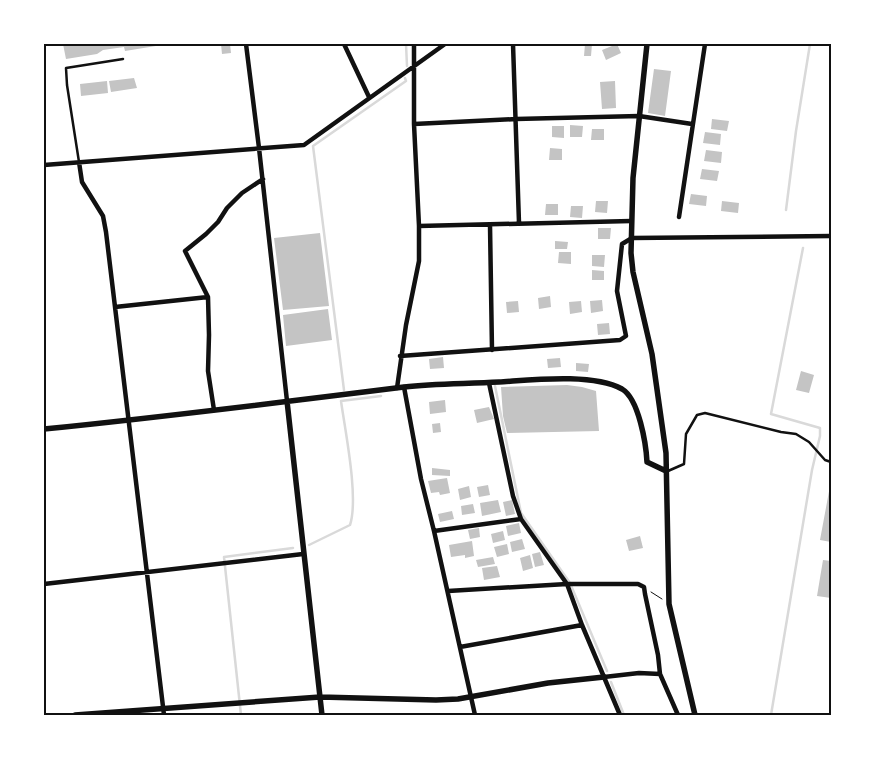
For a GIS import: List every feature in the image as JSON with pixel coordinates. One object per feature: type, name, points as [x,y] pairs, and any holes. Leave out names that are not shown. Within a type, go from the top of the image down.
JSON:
[{"type":"street","points":[[246,44],[260,148],[322,715]]},
{"type":"street","points":[[344,44],[369,97]]},
{"type":"street","points":[[397,388],[400,356],[419,261],[414,124],[414,44]]},
{"type":"street","points":[[44,165],[304,145],[445,44]]},
{"type":"street","points":[[513,44],[519,224]]},
{"type":"street","points":[[647,44],[633,178],[631,253],[633,272],[652,354],[666,453],[669,604],[695,715]]},
{"type":"street","points":[[679,217],[705,44]]},
{"type":"street","points":[[414,124],[639,116],[692,124]]},
{"type":"street","points":[[80,162],[82,182],[103,216],[163,712]]},
{"type":"street","points":[[214,410],[208,371],[208,298],[185,251],[218,222],[227,208],[242,193],[263,179]]},
{"type":"street","points":[[419,226],[631,221]]},
{"type":"street","points":[[490,225],[492,350]]},
{"type":"street","points":[[400,356],[620,340],[626,336],[617,291],[622,244],[632,238],[831,236]]},
{"type":"street","points":[[115,307],[208,298]]},
{"type":"street","points":[[44,429],[128,421],[404,387],[582,380],[608,383],[624,390],[635,405],[647,462],[666,471]]},
{"type":"street","points":[[489,383],[513,496],[520,520],[570,584],[582,624],[620,715]]},
{"type":"street","points":[[404,387],[421,479],[475,715]]},
{"type":"street","points":[[434,531],[520,520]]},
{"type":"street","points":[[44,584],[303,554]]},
{"type":"street","points":[[448,591],[626,582],[644,587],[660,674],[678,715]]},
{"type":"street","points":[[460,647],[582,624]]},
{"type":"street","points":[[75,715],[163,712],[234,703],[320,697],[436,700],[470,697],[548,683],[639,673],[660,674]]},
{"type":"lane","points":[[80,162],[67,85],[66,68],[123,59]]},
{"type":"lane","points":[[666,471],[684,464],[686,434],[697,415],[705,413],[796,434],[812,446],[825,460],[831,462]]},
{"type":"path","points":[[644,587],[669,604]]},
{"type":"building","points":[[63,44],[162,45],[125,51],[124,47],[103,50],[97,54],[66,59]]},
{"type":"building","points":[[221,44],[230,44],[231,53],[222,54]]},
{"type":"building","points":[[585,44],[592,44],[591,56],[584,56]]},
{"type":"building","points":[[617,44],[621,53],[606,60],[602,50]]},
{"type":"building","points":[[654,69],[671,71],[665,116],[648,113]]},
{"type":"building","points":[[134,78],[137,88],[111,92],[109,81]]},
{"type":"building","points":[[107,81],[108,93],[81,96],[80,84]]},
{"type":"building","points":[[615,81],[616,108],[602,109],[600,82]]},
{"type":"building","points":[[712,119],[729,121],[727,131],[711,129]]},
{"type":"building","points":[[570,125],[583,126],[582,137],[570,137]]},
{"type":"building","points":[[552,126],[564,126],[564,138],[552,137]]},
{"type":"building","points":[[592,129],[604,129],[604,140],[591,140]]},
{"type":"building","points":[[705,132],[721,134],[720,145],[703,143]]},
{"type":"building","points":[[550,148],[562,149],[562,160],[549,160]]},
{"type":"building","points":[[706,150],[722,152],[721,163],[704,161]]},
{"type":"building","points":[[702,169],[719,171],[717,181],[700,179]]},
{"type":"building","points":[[691,194],[707,196],[706,206],[689,204]]},
{"type":"building","points":[[596,201],[608,201],[607,213],[595,212]]},
{"type":"building","points":[[722,201],[739,203],[738,213],[721,211]]},
{"type":"building","points":[[546,204],[558,204],[558,215],[545,215]]},
{"type":"building","points":[[571,206],[583,206],[582,218],[570,217]]},
{"type":"building","points":[[598,228],[611,228],[610,239],[598,239]]},
{"type":"building","points":[[320,233],[329,306],[283,310],[274,238]]},
{"type":"building","points":[[555,241],[568,242],[567,249],[555,249]]},
{"type":"building","points":[[559,252],[571,252],[571,264],[558,263]]},
{"type":"building","points":[[592,255],[605,255],[604,267],[592,266]]},
{"type":"building","points":[[592,270],[604,271],[604,280],[592,280]]},
{"type":"building","points":[[550,296],[551,307],[539,309],[538,298]]},
{"type":"building","points":[[602,300],[603,311],[591,313],[590,301]]},
{"type":"building","points":[[518,301],[519,312],[507,313],[506,302]]},
{"type":"building","points":[[581,301],[582,312],[570,314],[569,302]]},
{"type":"building","points":[[328,309],[332,340],[286,346],[283,315]]},
{"type":"building","points":[[609,323],[610,334],[598,335],[597,324]]},
{"type":"building","points":[[443,357],[444,368],[430,369],[429,359]]},
{"type":"building","points":[[560,358],[561,367],[548,368],[547,359]]},
{"type":"building","points":[[576,363],[589,364],[588,372],[576,371]]},
{"type":"building","points":[[801,371],[814,375],[809,393],[796,390]]},
{"type":"building","points":[[567,385],[596,391],[599,431],[507,433],[503,416],[501,387]]},
{"type":"building","points":[[445,400],[446,412],[430,414],[429,402]]},
{"type":"building","points":[[489,407],[494,419],[477,423],[474,410]]},
{"type":"building","points":[[440,423],[441,432],[433,433],[432,424]]},
{"type":"building","points":[[432,468],[450,470],[450,476],[432,475]]},
{"type":"building","points":[[447,478],[450,493],[440,495],[439,492],[431,493],[428,481]]},
{"type":"building","points":[[488,485],[490,495],[479,497],[477,487]]},
{"type":"building","points":[[469,486],[471,497],[460,500],[458,489]]},
{"type":"building","points":[[831,486],[831,542],[820,540]]},
{"type":"building","points":[[498,500],[501,512],[482,516],[480,503]]},
{"type":"building","points":[[512,500],[515,514],[506,516],[503,502]]},
{"type":"building","points":[[473,504],[475,513],[462,515],[461,506]]},
{"type":"building","points":[[452,511],[454,519],[440,522],[438,514]]},
{"type":"building","points":[[519,523],[521,533],[508,536],[506,526]]},
{"type":"building","points":[[479,528],[480,537],[470,539],[468,530]]},
{"type":"building","points":[[503,531],[505,540],[493,543],[491,534]]},
{"type":"building","points":[[640,536],[643,548],[629,551],[626,540]]},
{"type":"building","points":[[522,539],[525,549],[512,552],[510,542]]},
{"type":"building","points":[[472,541],[474,556],[465,558],[465,555],[451,557],[449,545]]},
{"type":"building","points":[[507,544],[509,554],[497,557],[494,547]]},
{"type":"building","points":[[540,552],[544,565],[535,567],[532,554]]},
{"type":"building","points":[[530,555],[533,568],[523,571],[520,558]]},
{"type":"building","points":[[493,557],[495,564],[478,567],[476,560]]},
{"type":"building","points":[[823,560],[831,561],[831,598],[817,596]]},
{"type":"building","points":[[497,566],[500,577],[484,580],[482,568]]},
{"type":"waterway","points":[[406,44],[407,66]]},
{"type":"waterway","points":[[786,210],[810,44]]},
{"type":"waterway","points":[[344,390],[313,146],[406,81],[405,78]]},
{"type":"waterway","points":[[771,715],[812,470],[820,436],[820,428],[771,414],[803,248]]},
{"type":"waterway","points":[[495,386],[521,513],[570,583],[607,671]]},
{"type":"waterway","points":[[309,545],[350,525],[353,498],[352,482],[341,401],[381,396]]},
{"type":"waterway","points":[[241,715],[224,557],[293,548]]},
{"type":"waterway","points":[[611,682],[624,715]]}]
